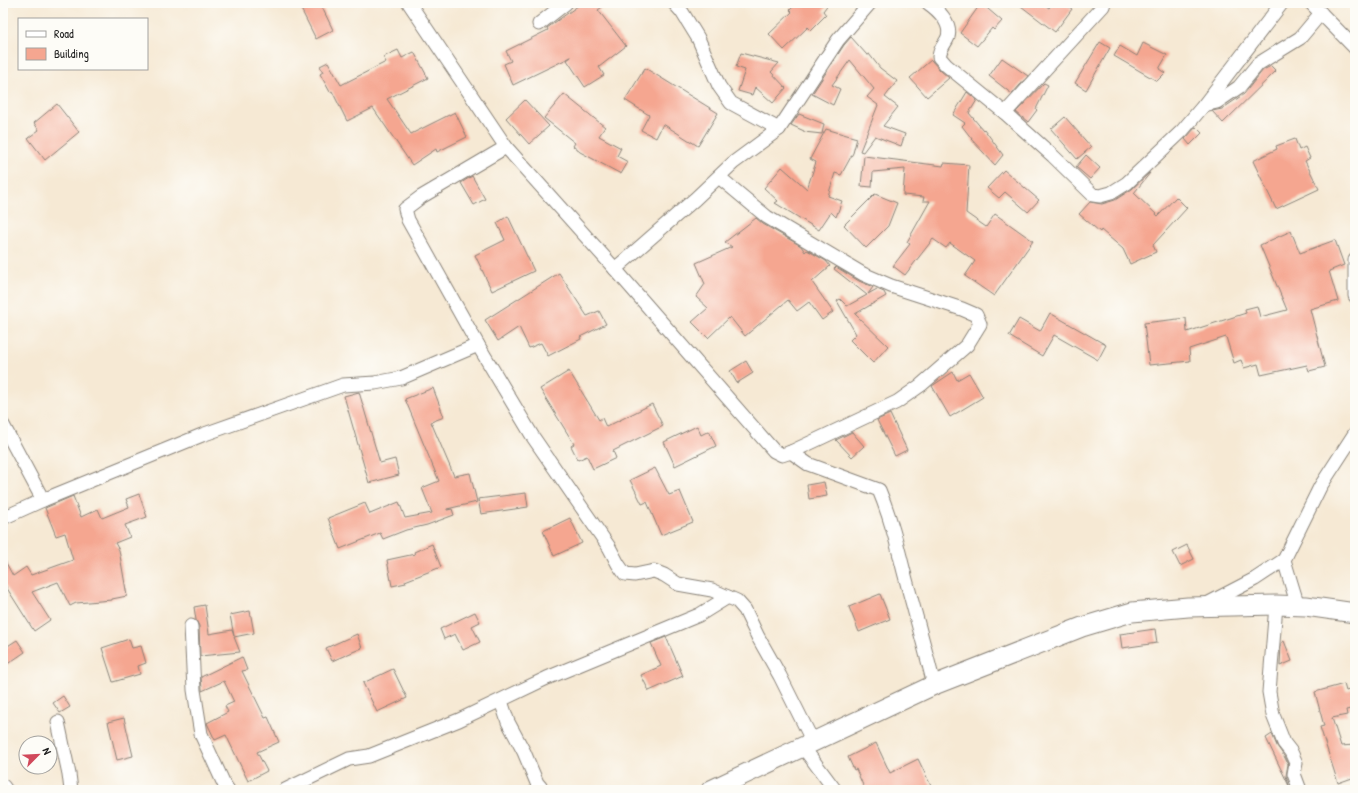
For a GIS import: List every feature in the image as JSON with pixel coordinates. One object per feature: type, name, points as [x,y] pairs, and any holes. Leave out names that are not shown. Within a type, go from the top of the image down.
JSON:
[{"type":"main road","points":[[712,790],[934,686],[1082,627],[1132,612],[1203,606],[1276,605],[1298,606],[1355,613]]},
{"type":"street","points":[[409,3],[506,147],[615,269],[774,452],[782,455],[791,452],[897,402],[921,385],[967,345],[980,324],[976,316],[962,309],[891,286],[863,274],[766,217],[719,177]]},
{"type":"street","points":[[539,24],[566,3]]},
{"type":"street","points":[[674,3],[682,12],[698,38],[719,86],[731,103],[779,129]]},
{"type":"street","points":[[615,269],[733,163],[779,129],[838,40],[870,3]]},
{"type":"street","points":[[928,3],[942,16],[949,29],[947,38],[940,49],[939,56],[946,65],[1053,156],[1093,195],[1100,196],[1111,193],[1127,183],[1182,131],[1204,105],[1282,3]]},
{"type":"street","points":[[1004,113],[1103,6],[1104,3]]},
{"type":"street","points":[[1311,3],[1355,48]]},
{"type":"street","points":[[1204,105],[1217,102],[1239,87],[1258,64],[1300,38],[1321,13]]},
{"type":"street","points":[[506,147],[421,197],[405,209],[408,220],[478,345],[533,437],[609,547],[625,574],[635,575],[654,571],[664,575],[678,584],[712,590],[737,602],[744,610],[780,676],[808,744],[835,790]]},
{"type":"street","points":[[1355,260],[1355,296]]},
{"type":"street","points":[[3,518],[42,500],[202,435],[343,385],[375,383],[400,378],[478,345]]},
{"type":"street","points":[[3,425],[42,500]]},
{"type":"street","points":[[1203,606],[1255,579],[1284,560],[1320,486],[1355,434]]},
{"type":"street","points":[[791,452],[808,464],[878,490],[896,540],[934,686]]},
{"type":"street","points":[[1284,560],[1298,606]]},
{"type":"street","points":[[285,790],[348,759],[369,756],[459,720],[547,678],[699,615],[728,597]]},
{"type":"street","points":[[1276,605],[1270,692],[1273,715],[1284,742],[1292,752],[1296,763],[1294,774],[1300,790]]},
{"type":"street","points":[[191,626],[194,690],[201,734],[228,790]]},
{"type":"street","points":[[501,701],[508,722],[524,752],[537,783],[543,790]]},
{"type":"street","points":[[58,722],[71,790]]},
{"type":"street","points":[[3,786],[6,790]]},
{"type":"building","points":[[298,3],[320,3],[333,30],[316,39]]},
{"type":"building","points":[[582,3],[608,3],[598,10],[626,46],[599,67],[604,75],[585,87],[567,60],[571,57],[513,85],[504,64],[511,61],[506,51],[548,30],[547,28]]},
{"type":"building","points":[[797,3],[829,3],[823,11],[826,15],[811,30],[808,27],[784,50],[769,34],[792,12],[790,10]]},
{"type":"building","points":[[981,3],[1002,21],[994,30],[992,28],[977,46],[960,33]]},
{"type":"building","points":[[1017,3],[1042,3],[1049,8],[1053,3],[1064,3],[1072,9],[1055,32]]},
{"type":"building","points":[[851,37],[867,55],[869,54],[880,68],[897,81],[885,97],[898,107],[883,126],[905,134],[901,146],[875,136],[863,152],[860,151],[878,105],[867,97],[874,89],[850,60],[832,85],[840,89],[833,105],[812,94],[844,45]]},
{"type":"building","points":[[1100,42],[1110,48],[1086,90],[1075,83]]},
{"type":"building","points":[[1143,43],[1167,55],[1159,69],[1165,73],[1157,81],[1114,56],[1120,46],[1137,56]]},
{"type":"building","points":[[398,50],[402,58],[414,52],[428,78],[387,99],[411,134],[455,112],[467,137],[437,152],[436,149],[412,165],[373,108],[347,121],[332,91],[330,92],[320,74],[323,72],[320,66],[328,62],[341,85],[386,62],[383,57]]},
{"type":"building","points":[[741,53],[779,63],[771,72],[786,88],[773,103],[755,87],[752,95],[738,91],[745,70],[736,67]]},
{"type":"building","points":[[1002,58],[1028,76],[1012,94],[989,76]]},
{"type":"building","points":[[931,60],[949,78],[927,97],[910,78]]},
{"type":"building","points":[[1271,66],[1276,71],[1223,123],[1212,111],[1222,109],[1244,94],[1263,70]]},
{"type":"building","points":[[645,68],[718,113],[698,146],[663,124],[656,138],[641,130],[649,115],[625,100]]},
{"type":"building","points":[[1044,83],[1048,85],[1036,109],[1037,110],[1028,122],[1016,112]]},
{"type":"building","points":[[967,92],[977,100],[969,113],[983,130],[984,129],[1003,155],[995,165],[971,139],[962,126],[965,123],[953,115]]},
{"type":"building","points":[[564,94],[605,127],[599,136],[621,148],[617,156],[628,162],[621,174],[580,152],[573,146],[575,143],[544,118]]},
{"type":"building","points":[[525,100],[549,126],[529,144],[506,118]]},
{"type":"building","points":[[57,104],[79,132],[45,160],[28,138],[39,130],[34,123]]},
{"type":"building","points":[[799,114],[824,124],[822,134],[804,132],[791,125]]},
{"type":"building","points":[[1065,117],[1091,147],[1077,159],[1051,129]]},
{"type":"building","points":[[1196,127],[1202,133],[1190,145],[1185,139]]},
{"type":"building","points":[[826,129],[857,138],[853,153],[841,175],[835,173],[828,196],[842,201],[836,217],[831,212],[819,230],[775,203],[778,201],[764,188],[782,167],[807,189],[816,162],[810,159]]},
{"type":"building","points":[[1295,139],[1299,150],[1305,147],[1310,158],[1305,161],[1319,189],[1276,209],[1253,161],[1277,149],[1276,146]]},
{"type":"building","points":[[1086,155],[1100,168],[1090,179],[1076,167]]},
{"type":"building","points":[[864,156],[943,166],[944,163],[969,165],[966,213],[986,227],[995,214],[1033,241],[994,296],[965,276],[975,261],[950,243],[946,248],[933,239],[905,275],[893,266],[910,244],[907,242],[930,201],[923,201],[924,197],[903,195],[905,169],[873,172],[872,187],[861,186]]},
{"type":"building","points":[[1004,170],[1039,200],[1028,212],[1005,192],[999,198],[987,188]]},
{"type":"building","points":[[1149,173],[1134,193],[1158,216],[1176,197],[1187,208],[1153,245],[1156,252],[1130,264],[1123,249],[1079,214],[1090,202],[1102,204],[1115,200],[1132,189]]},
{"type":"building","points":[[472,176],[485,199],[474,205],[461,183]]},
{"type":"building","points":[[875,194],[897,203],[888,226],[866,248],[844,225]]},
{"type":"building","points":[[508,216],[534,271],[492,291],[475,255],[505,240],[497,223]]},
{"type":"building","points":[[756,218],[763,224],[801,246],[805,252],[807,250],[826,261],[830,266],[812,282],[833,312],[822,320],[809,302],[797,311],[788,300],[745,336],[730,317],[708,338],[692,322],[708,308],[696,297],[705,284],[696,263],[732,247],[725,242]]},
{"type":"building","points":[[1291,231],[1300,253],[1335,240],[1344,265],[1329,271],[1338,301],[1310,309],[1325,367],[1309,371],[1307,365],[1261,375],[1258,364],[1244,368],[1241,360],[1234,363],[1226,337],[1189,349],[1190,361],[1149,365],[1144,323],[1186,318],[1187,332],[1246,313],[1245,309],[1257,306],[1260,317],[1287,310],[1260,245]]},
{"type":"building","points":[[836,267],[859,281],[873,287],[868,294],[877,289],[884,292],[886,296],[855,314],[888,346],[873,363],[850,340],[856,334],[837,301],[840,299],[847,306],[867,295],[834,269]]},
{"type":"building","points":[[559,273],[587,316],[599,311],[606,324],[548,356],[541,343],[529,348],[519,327],[498,341],[485,320]]},
{"type":"building","points":[[1050,313],[1106,345],[1098,360],[1054,335],[1042,356],[1009,336],[1019,319],[1040,331]]},
{"type":"building","points":[[746,361],[753,373],[737,383],[730,371]]},
{"type":"building","points":[[569,371],[599,420],[602,418],[606,427],[652,404],[663,426],[613,451],[616,458],[593,469],[587,456],[578,460],[571,446],[574,444],[540,389]]},
{"type":"building","points":[[953,372],[957,380],[969,373],[983,397],[950,417],[932,386]]},
{"type":"building","points":[[433,388],[444,417],[431,422],[454,476],[470,473],[477,502],[447,509],[452,509],[454,515],[427,525],[406,530],[383,539],[380,533],[340,549],[328,518],[365,503],[370,514],[399,502],[405,518],[432,513],[422,488],[439,481],[405,399]]},
{"type":"building","points":[[359,392],[380,463],[395,459],[399,475],[369,483],[344,396]]},
{"type":"building","points":[[890,414],[907,450],[895,456],[877,420]]},
{"type":"building","points":[[697,426],[701,435],[709,431],[716,446],[675,466],[664,442]]},
{"type":"building","points":[[852,432],[864,446],[852,457],[836,440]]},
{"type":"building","points":[[655,468],[669,495],[680,491],[693,522],[661,535],[647,502],[642,504],[630,480]]},
{"type":"building","points":[[824,482],[827,496],[809,499],[807,485]]},
{"type":"building","points":[[526,493],[528,507],[481,514],[478,499]]},
{"type":"building","points":[[139,494],[147,517],[125,525],[130,537],[115,543],[119,550],[127,596],[112,600],[76,603],[70,606],[58,582],[32,592],[50,620],[34,631],[3,582],[3,557],[13,576],[26,567],[31,575],[73,560],[65,533],[56,536],[45,508],[73,496],[81,517],[98,509],[102,518],[129,507],[126,499]]},
{"type":"building","points":[[570,518],[582,543],[554,556],[543,531]]},
{"type":"building","points":[[432,544],[441,567],[405,581],[406,583],[392,586],[387,560],[415,554],[414,552]]},
{"type":"building","points":[[1187,545],[1194,559],[1180,566],[1173,552]]},
{"type":"building","points":[[880,594],[890,619],[859,632],[849,607]]},
{"type":"building","points":[[205,605],[209,634],[232,630],[234,636],[230,615],[250,611],[254,633],[234,637],[240,652],[200,656],[199,626],[196,620],[194,607]]},
{"type":"building","points":[[475,612],[480,622],[472,626],[480,642],[463,650],[455,634],[444,639],[440,629]]},
{"type":"building","points":[[1155,629],[1157,643],[1122,648],[1120,634]]},
{"type":"building","points":[[357,634],[362,648],[332,661],[326,648]]},
{"type":"building","points":[[666,637],[683,676],[649,691],[641,675],[661,666],[651,643]]},
{"type":"building","points":[[129,639],[132,648],[141,646],[146,663],[138,666],[140,674],[113,682],[102,648]]},
{"type":"building","points":[[17,640],[25,652],[3,667],[3,649]]},
{"type":"building","points":[[1284,641],[1292,661],[1280,666],[1281,643]]},
{"type":"building","points":[[242,657],[247,670],[242,671],[265,718],[268,717],[279,742],[257,752],[267,771],[248,781],[226,735],[215,740],[207,723],[228,712],[225,706],[234,702],[224,681],[202,691],[201,677]]},
{"type":"building","points":[[393,669],[407,698],[377,712],[363,683]]},
{"type":"building","points":[[1344,684],[1346,691],[1355,688],[1355,708],[1346,710],[1347,715],[1332,718],[1341,746],[1355,745],[1355,777],[1338,783],[1320,727],[1324,726],[1315,692]]},
{"type":"building","points":[[63,696],[70,707],[60,713],[53,703]]},
{"type":"building","points":[[124,718],[133,756],[117,760],[108,722]]},
{"type":"building","points":[[1272,734],[1277,746],[1288,764],[1286,776],[1290,788],[1266,738]]},
{"type":"building","points":[[876,743],[890,773],[918,759],[933,790],[865,790],[856,769],[854,770],[848,757]]}]
